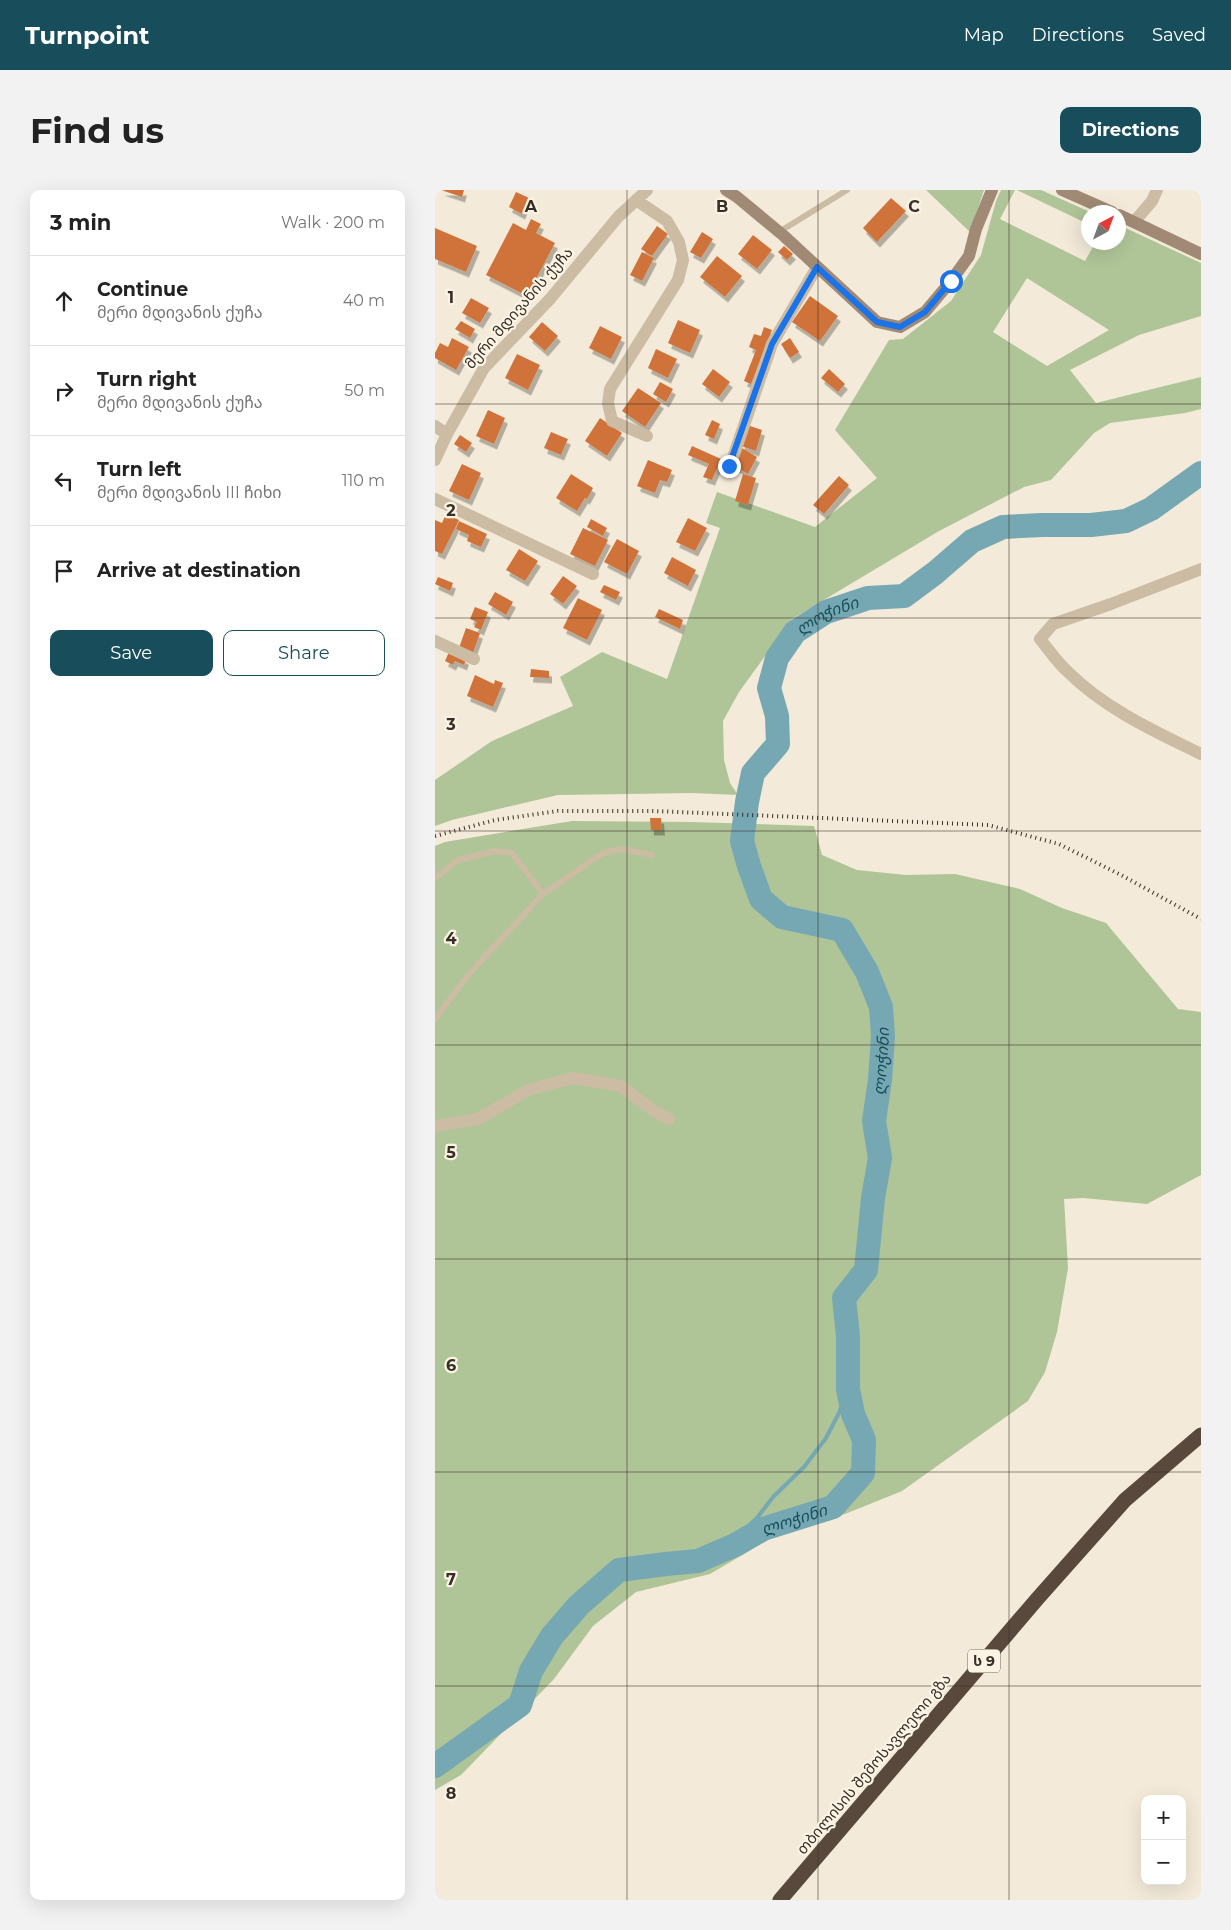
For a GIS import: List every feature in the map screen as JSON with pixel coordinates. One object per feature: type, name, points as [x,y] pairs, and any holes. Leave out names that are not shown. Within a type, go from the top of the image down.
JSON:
[{"type":"highway","name":"თბილისის შემოსავლელი გზა","points":[[780,1900],[1038,1598],[1125,1500],[1201,1435]]},
{"type":"street","name":"მერი მდივანის ქუჩა","points":[[435,460],[447,434],[484,368],[550,299],[618,217],[647,190]]},
{"type":"street","points":[[726,190],[779,232],[877,322],[900,327],[925,312],[969,256],[976,229],[992,190]]},
{"type":"street","points":[[1062,190],[1096,205]]},
{"type":"street","points":[[1134,222],[1152,201],[1157,190]]},
{"type":"street","points":[[636,200],[667,221],[679,242],[683,260],[678,280],[610,389],[608,403],[612,421],[647,436]]},
{"type":"street","points":[[1126,218],[1201,254]]},
{"type":"street","points":[[729,466],[772,344],[817,267]]},
{"type":"street","points":[[435,426],[447,434]]},
{"type":"street","points":[[435,499],[593,574]]},
{"type":"street","points":[[1201,569],[1053,624],[1040,639],[1067,672],[1105,702],[1140,724],[1201,754]]},
{"type":"street","points":[[435,641],[474,659]]},
{"type":"street","points":[[435,1126],[478,1119],[528,1090],[573,1078],[621,1086],[651,1109],[669,1119]]},
{"type":"lane","points":[[779,232],[847,190]]},
{"type":"lane","points":[[435,1019],[469,974],[543,894],[603,853],[621,849],[652,856]]},
{"type":"lane","points":[[435,878],[458,860],[495,851],[512,853],[543,894]]},
{"type":"green space","points":[[926,190],[984,190],[970,232]]},
{"type":"green space","points":[[1001,190],[1015,190],[1000,219],[1085,261],[1091,250],[1126,250],[1126,228],[1201,263],[1201,316],[1139,335],[1070,370],[1096,403],[1201,377],[1201,409],[1185,413],[1110,423],[1094,433],[1051,480],[1024,487],[939,531],[792,619],[739,692],[723,721],[724,760],[730,783],[738,795],[693,793],[558,795],[452,820],[435,826],[435,780],[492,741],[573,706],[560,677],[602,652],[667,679],[720,528],[706,523],[717,492],[815,527],[877,478],[835,430],[889,340],[903,339],[951,301],[981,255],[996,201]],"holes":[[[1027,278],[1109,330],[1047,366],[993,332]]]},
{"type":"green space","points":[[1017,190],[1041,190],[1081,208],[1081,221]]},
{"type":"green space","points":[[572,821],[814,826],[822,855],[857,870],[906,875],[955,874],[1020,889],[1062,908],[1106,923],[1178,1009],[1201,1012],[1201,1175],[1147,1204],[1083,1198],[1064,1199],[1068,1268],[1057,1332],[1045,1372],[1028,1401],[902,1491],[845,1514],[790,1527],[710,1574],[636,1592],[593,1626],[554,1679],[461,1775],[435,1790],[435,846],[445,842]]},
{"type":"building","points":[[441,190],[464,190],[462,197]]},
{"type":"building","points":[[516,192],[529,198],[522,214],[509,207]]},
{"type":"building","points":[[891,198],[906,211],[877,242],[863,228]]},
{"type":"building","points":[[531,219],[541,224],[536,233],[555,243],[527,296],[486,275],[513,223],[526,230]]},
{"type":"building","points":[[657,226],[668,234],[652,256],[641,249]]},
{"type":"building","points":[[435,228],[477,246],[466,272],[435,259]]},
{"type":"building","points":[[702,232],[713,239],[701,258],[690,252]]},
{"type":"building","points":[[753,235],[772,250],[757,269],[738,254]]},
{"type":"building","points":[[784,246],[793,254],[787,260],[778,252]]},
{"type":"building","points":[[642,252],[654,258],[642,281],[630,275]]},
{"type":"building","points":[[717,256],[742,276],[725,297],[700,277]]},
{"type":"building","points":[[810,296],[838,316],[820,341],[792,322]]},
{"type":"building","points":[[471,298],[489,308],[480,323],[462,313]]},
{"type":"building","points":[[678,320],[700,330],[690,353],[668,343]]},
{"type":"building","points":[[461,321],[475,329],[470,338],[455,329]]},
{"type":"building","points":[[542,322],[558,336],[545,351],[529,337]]},
{"type":"building","points":[[600,326],[622,337],[611,359],[589,348]]},
{"type":"building","points":[[764,327],[772,330],[751,384],[744,381],[756,350],[749,347],[754,334],[761,336]]},
{"type":"building","points":[[452,338],[469,347],[456,370],[435,358],[435,353],[440,343],[448,347]]},
{"type":"building","points":[[790,338],[799,352],[790,358],[781,344]]},
{"type":"building","points":[[656,349],[677,359],[668,378],[648,368]]},
{"type":"building","points":[[517,354],[540,365],[528,390],[505,378]]},
{"type":"building","points":[[713,369],[730,382],[719,397],[702,384]]},
{"type":"building","points":[[829,369],[845,384],[838,392],[821,378]]},
{"type":"building","points":[[660,382],[673,389],[666,402],[653,394]]},
{"type":"building","points":[[638,388],[661,403],[645,427],[622,411]]},
{"type":"building","points":[[488,410],[505,418],[494,444],[476,436]]},
{"type":"building","points":[[600,418],[622,433],[607,456],[585,441]]},
{"type":"building","points":[[712,420],[720,424],[714,439],[705,435]]},
{"type":"building","points":[[747,425],[762,430],[756,451],[741,446]]},
{"type":"building","points":[[551,432],[568,439],[561,455],[544,448]]},
{"type":"building","points":[[460,435],[472,443],[466,452],[454,444]]},
{"type":"building","points":[[692,446],[721,459],[712,480],[703,477],[709,464],[688,455]]},
{"type":"building","points":[[742,448],[757,457],[748,474],[733,465]]},
{"type":"building","points":[[648,460],[672,470],[667,482],[660,480],[655,493],[637,486]]},
{"type":"building","points":[[462,464],[481,473],[469,500],[449,491]]},
{"type":"building","points":[[571,474],[593,488],[577,511],[556,498]]},
{"type":"building","points":[[743,474],[756,478],[748,505],[735,501]]},
{"type":"building","points":[[839,476],[849,485],[824,514],[813,505]]},
{"type":"building","points":[[446,514],[459,520],[442,554],[435,551],[435,520],[442,523]]},
{"type":"building","points":[[688,518],[707,528],[695,551],[676,542]]},
{"type":"building","points":[[591,519],[607,528],[603,536],[587,527]]},
{"type":"building","points":[[459,521],[487,534],[481,547],[467,541],[469,535],[456,529]]},
{"type":"building","points":[[583,528],[608,540],[595,566],[570,554]]},
{"type":"building","points":[[617,539],[639,551],[627,574],[604,562]]},
{"type":"building","points":[[519,549],[538,561],[525,581],[506,570]]},
{"type":"building","points":[[672,557],[696,570],[688,586],[664,573]]},
{"type":"building","points":[[563,576],[577,586],[563,604],[550,594]]},
{"type":"building","points":[[438,577],[453,583],[450,591],[435,584]]},
{"type":"building","points":[[604,585],[620,592],[616,600],[600,592]]},
{"type":"building","points":[[495,592],[513,602],[506,615],[488,604]]},
{"type":"building","points":[[578,598],[602,610],[587,640],[563,628]]},
{"type":"building","points":[[475,607],[488,612],[481,630],[474,627],[477,622],[470,619]]},
{"type":"building","points":[[659,609],[683,620],[680,629],[655,617]]},
{"type":"building","points":[[466,628],[480,633],[473,653],[459,648]]},
{"type":"building","points":[[449,652],[466,659],[464,665],[455,661],[453,665],[445,661]]},
{"type":"building","points":[[531,669],[549,671],[549,678],[530,677]]},
{"type":"building","points":[[475,675],[494,684],[495,680],[503,683],[493,707],[467,696]]},
{"type":"building","points":[[650,818],[661,818],[662,830],[651,830]]},
{"type":"waterway","name":"ლოჭინი","points":[[435,1766],[520,1705],[531,1671],[552,1636],[579,1605],[619,1570],[698,1561],[735,1545],[763,1529],[833,1507],[863,1473],[864,1440],[853,1414],[848,1389],[848,1336],[844,1298],[866,1270],[873,1198],[880,1158],[874,1121],[880,1080],[883,1036],[881,1007],[867,972],[842,930],[782,917],[761,899],[749,866],[742,841],[753,773],[778,744],[777,716],[769,688],[777,658],[795,632],[826,612],[868,598],[904,596],[935,573],[972,541],[1003,527],[1091,525],[1126,521],[1151,509],[1201,473]]},
{"type":"waterway","points":[[735,1545],[744,1530],[757,1518],[773,1497],[804,1467],[826,1438],[839,1413],[848,1389]]},
{"type":"railway","points":[[435,836],[495,820],[558,811],[654,811],[988,825],[1059,844],[1121,875],[1201,919]]},
{"type":"route","points":[[729,466],[772,344],[817,267],[877,322],[900,327],[925,312],[951,281]]}]
